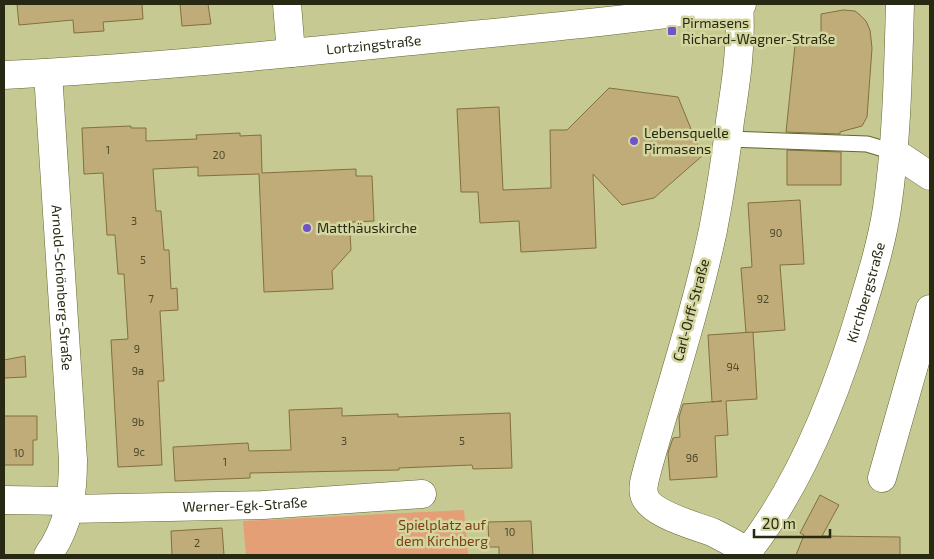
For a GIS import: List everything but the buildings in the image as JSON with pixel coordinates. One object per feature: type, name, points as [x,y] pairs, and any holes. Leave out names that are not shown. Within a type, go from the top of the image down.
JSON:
[{"type":"street","points":[[287,4],[291,53]]},
{"type":"street","name":"Lortzingstraße","points":[[4,75],[291,53],[579,14],[741,4]]},
{"type":"street","name":"Carl-Orff-Straße","points":[[741,4],[740,52],[713,229],[648,467],[644,484],[644,495],[651,505],[667,515],[713,533],[747,554]]},
{"type":"street","name":"Kirchbergstraße","points":[[747,554],[789,486],[832,399],[876,261],[887,210],[894,152],[900,4]]},
{"type":"street","name":"Arnold-Schönberg-Straße","points":[[48,73],[73,460],[73,490],[70,505],[62,530],[48,555]]},
{"type":"street","points":[[894,152],[930,176]]},
{"type":"street","points":[[882,478],[930,310]]},
{"type":"street","name":"Werner-Egk-Straße","points":[[70,505],[263,505],[422,494]]},
{"type":"street","points":[[4,500],[70,505]]},
{"type":"lane","points":[[728,139],[867,144],[894,152]]},
{"type":"green space","name":"Spielplatz auf dem Kirchberg","points":[[464,510],[468,555],[246,555],[243,521]]},
{"type":"place","name":"Pirmasens Richard-Wagner-Straße","points":[[672,31]]},
{"type":"place","name":"Lebensquelle Pirmasens","points":[[634,141]]},
{"type":"place","name":"Matthäuskirche","points":[[307,228]]}]
